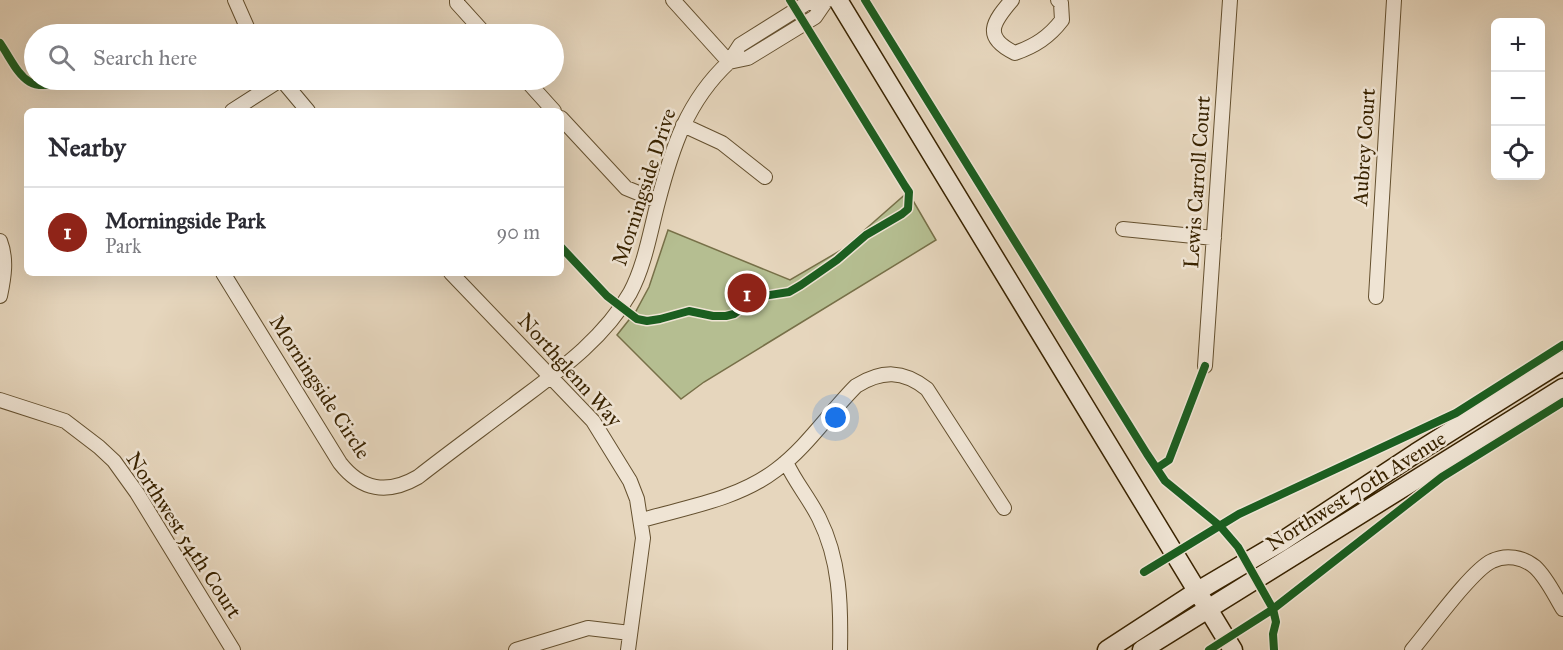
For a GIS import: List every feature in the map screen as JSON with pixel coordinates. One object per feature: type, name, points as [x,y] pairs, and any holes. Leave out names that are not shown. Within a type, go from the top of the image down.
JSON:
[{"type":"main road","points":[[838,0],[1233,650]]},
{"type":"main road","name":"Northwest 70th Avenue","points":[[1107,650],[1196,592],[1281,542],[1416,453],[1563,361]]},
{"type":"main road","name":"Northwest 70th Avenue","points":[[1142,650],[1563,388]]},
{"type":"street","points":[[457,0],[457,3],[476,24]]},
{"type":"street","points":[[673,0],[729,62]]},
{"type":"street","name":"Morningside Drive","points":[[551,377],[602,331],[622,307],[640,269],[658,201],[683,125],[693,105],[706,87],[729,62],[740,45],[807,3],[827,0]]},
{"type":"street","points":[[1012,0],[997,17],[993,32],[1000,46],[1015,53],[1033,46],[1053,32],[1062,20],[1061,3],[1058,0]]},
{"type":"street","name":"Lewis Carroll Court","points":[[1205,366],[1230,0]]},
{"type":"street","name":"Aubrey Court","points":[[1376,297],[1394,0]]},
{"type":"street","points":[[236,5],[245,24]]},
{"type":"street","points":[[237,108],[265,90]]},
{"type":"street","points":[[290,90],[305,108]]},
{"type":"street","points":[[535,90],[552,108]]},
{"type":"street","points":[[564,121],[626,188],[658,201]]},
{"type":"street","points":[[683,125],[722,143],[765,177]]},
{"type":"street","points":[[1123,229],[1214,238]]},
{"type":"street","points":[[0,241],[5,269],[0,296]]},
{"type":"street","name":"Morningside Circle","points":[[225,276],[340,463],[348,473],[370,486],[394,488],[407,484],[551,377]]},
{"type":"street","name":"Northglenn Way","points":[[454,276],[593,421],[630,481],[642,520],[641,558],[628,650]]},
{"type":"street","points":[[642,520],[746,489],[762,480],[786,462],[856,386],[868,378],[880,375],[905,376],[922,385],[936,399],[1004,508]]},
{"type":"street","name":"Northwest 54th Court","points":[[0,400],[64,421],[114,461],[137,494],[233,650]]},
{"type":"street","points":[[786,462],[829,540],[840,593],[840,650]]},
{"type":"street","points":[[1412,650],[1478,571],[1494,559],[1505,557],[1527,561],[1542,576],[1563,609]]},
{"type":"street","points":[[516,650],[588,628],[630,633]]},
{"type":"green space","points":[[908,192],[936,240],[704,382],[681,399],[617,335],[636,311],[649,287],[668,230],[790,280],[843,249]]},
{"type":"cycle path","points":[[564,250],[607,296],[637,319],[647,321],[689,311],[726,316],[734,314],[757,297],[789,292],[801,285],[837,260],[866,235],[908,209],[909,192],[790,0]]},
{"type":"cycle path","points":[[865,0],[1165,481],[1220,526],[1238,547],[1273,609],[1276,622],[1273,634],[1274,650]]},
{"type":"cycle path","points":[[0,43],[24,78]]},
{"type":"cycle path","points":[[1144,572],[1239,514],[1456,413],[1563,345]]},
{"type":"cycle path","points":[[1157,468],[1169,460],[1205,366]]},
{"type":"cycle path","points":[[1209,650],[1273,609],[1442,477],[1563,402]]},
{"type":"place","name":"Morningside Park","points":[[747,293]]}]
